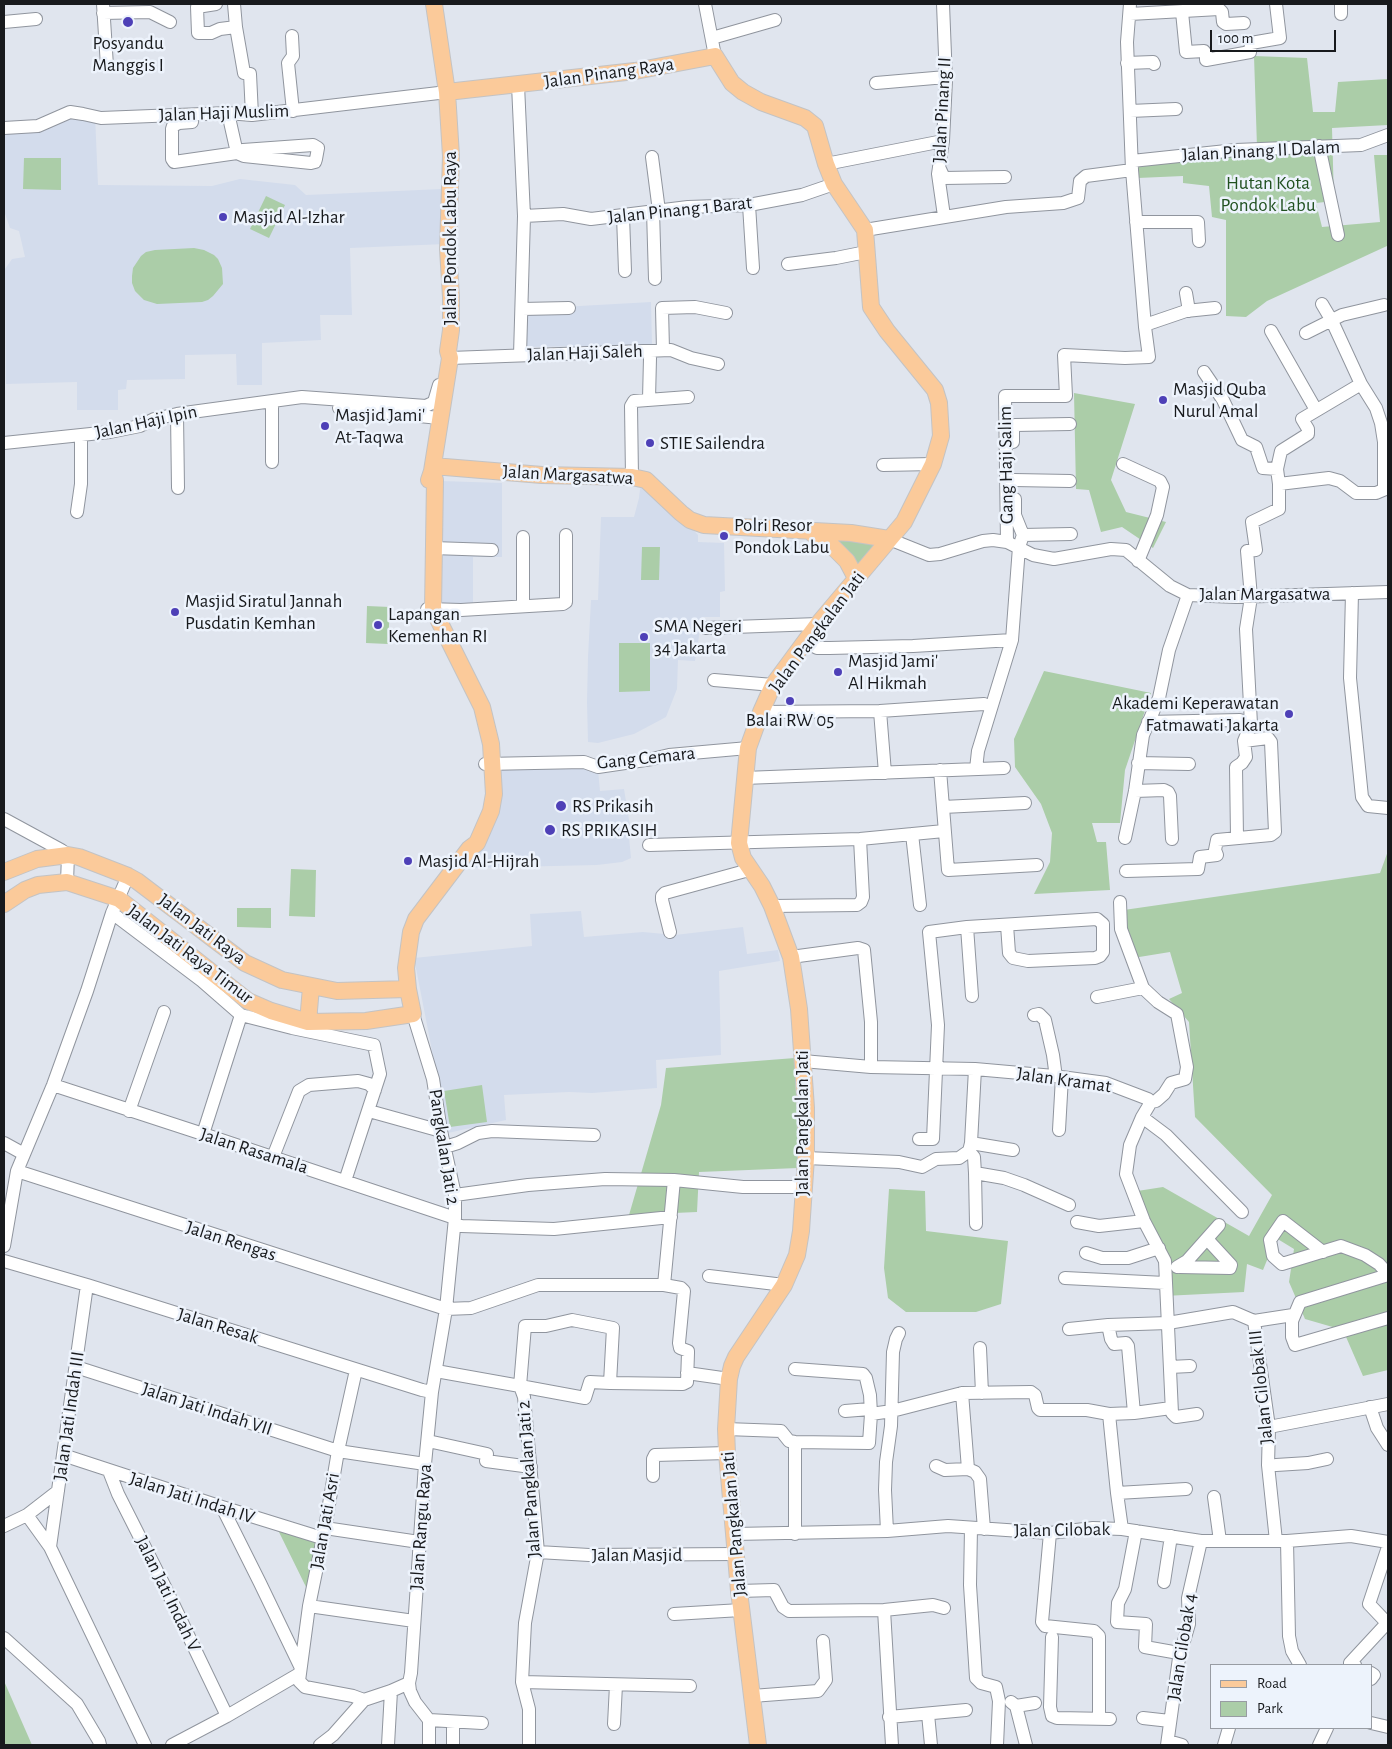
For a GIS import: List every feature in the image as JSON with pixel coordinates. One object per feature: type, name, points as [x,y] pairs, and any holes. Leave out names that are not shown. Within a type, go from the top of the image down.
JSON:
[{"type":"main road","name":"Jalan Pondok Labu Raya","points":[[413,1014],[406,968],[411,932],[416,919],[469,849],[477,843],[491,811],[494,794],[489,764],[475,708],[430,609],[432,480],[451,330],[448,249],[452,96],[434,4]]},
{"type":"main road","name":"Jalan Pinang Raya","points":[[452,96],[518,85],[635,71],[715,56]]},
{"type":"main road","points":[[715,56],[732,83],[742,92],[761,102],[805,118],[815,126],[834,184],[865,230]]},
{"type":"main road","name":"Jalan Pangkalan Jati","points":[[758,1745],[741,1610],[727,1453],[726,1429],[729,1379],[736,1357],[784,1285],[800,1246],[806,1158],[806,1108],[799,1009],[790,957],[772,906],[762,886],[749,870],[743,858],[742,843],[752,777],[748,748],[769,712],[773,685],[809,645],[818,624],[904,522],[933,464],[941,436],[939,403],[936,390],[887,331],[871,308],[865,230]]},
{"type":"main road","name":"Jalan Margasatwa","points":[[432,480],[542,475],[632,477],[646,480],[681,514],[704,525],[851,533],[889,539]]},
{"type":"main road","points":[[807,530],[833,547],[846,561],[856,578]]},
{"type":"main road","name":"Jalan Jati Raya","points":[[4,872],[37,859],[68,855],[79,857],[128,876],[245,963],[282,980],[337,991],[408,989]]},
{"type":"main road","name":"Jalan Jati Raya Timur","points":[[4,904],[25,890],[38,885],[67,882],[116,906],[248,1001],[271,1011],[308,1022],[366,1021],[413,1014]]},
{"type":"main road","points":[[308,1022],[311,987]]},
{"type":"street","points":[[216,4],[197,7],[198,33],[211,33],[220,29],[236,27]]},
{"type":"street","points":[[234,4],[244,73],[250,74],[252,115]]},
{"type":"street","points":[[706,4],[715,56]]},
{"type":"street","name":"Jalan Pinang II","points":[[944,4],[946,77],[943,141],[938,174],[944,216]]},
{"type":"street","points":[[1182,12],[1186,52],[1204,50],[1206,60],[1250,52],[1251,43],[1280,38],[1276,4]]},
{"type":"street","points":[[107,66],[103,8],[150,12],[170,22]]},
{"type":"street","points":[[1215,308],[1187,313],[1145,325],[1132,166],[1127,63],[1130,9],[1182,12],[1219,9],[1222,12],[1223,22],[1226,24],[1244,23]]},
{"type":"street","points":[[4,22],[36,19]]},
{"type":"street","points":[[712,38],[775,20]]},
{"type":"street","points":[[292,36],[293,56],[288,63],[293,111]]},
{"type":"street","points":[[1127,63],[1152,62],[1154,64]]},
{"type":"street","points":[[876,83],[946,77]]},
{"type":"street","points":[[518,85],[524,216],[520,355]]},
{"type":"street","name":"Jalan Haji Muslim","points":[[4,128],[38,126],[70,112],[101,118],[252,115],[367,100],[452,96]]},
{"type":"street","points":[[1130,112],[1176,109]]},
{"type":"street","points":[[237,153],[228,116],[176,124],[172,129],[172,159],[174,162],[237,153],[243,150],[313,145],[318,148],[318,155],[314,162],[244,156],[237,153]]},
{"type":"street","name":"Jalan Pinang II Dalam","points":[[1132,166],[1236,150],[1361,145],[1388,134]]},
{"type":"street","points":[[826,164],[943,141]]},
{"type":"street","points":[[1319,146],[1338,235]]},
{"type":"street","points":[[652,157],[656,211],[655,279]]},
{"type":"street","points":[[865,230],[1006,207],[1072,201],[1078,198],[1080,181],[1086,176],[1132,166]]},
{"type":"street","points":[[939,167],[944,178],[1005,177]]},
{"type":"street","name":"Jalan Pinang 1 Barat","points":[[524,216],[563,214],[591,219],[688,207],[749,205],[802,195],[834,184]]},
{"type":"street","points":[[749,205],[753,268]]},
{"type":"street","points":[[623,216],[625,271]]},
{"type":"street","points":[[1136,222],[1196,221],[1199,224],[1199,242]]},
{"type":"street","points":[[788,264],[866,252]]},
{"type":"street","points":[[1186,293],[1187,313]]},
{"type":"street","points":[[1279,484],[1329,478],[1340,481],[1356,493],[1376,493],[1386,489],[1385,423],[1361,384],[1332,321],[1322,304]]},
{"type":"street","points":[[1306,333],[1342,316],[1384,305]]},
{"type":"street","points":[[664,350],[662,308],[695,307],[726,313]]},
{"type":"street","points":[[522,309],[569,308]]},
{"type":"street","name":"Gang Haji Salim","points":[[1016,541],[1005,396],[1066,396],[1064,355],[1126,358],[1149,357],[1145,325]]},
{"type":"street","points":[[1271,331],[1316,410]]},
{"type":"street","name":"Jalan Haji Saleh","points":[[449,354],[520,355],[671,350],[691,358],[718,364]]},
{"type":"street","name":"Jalan Haji Ipin","points":[[4,442],[127,429],[177,414],[272,401],[287,400],[302,405],[373,408],[426,406],[434,402],[438,392],[444,357],[449,354]]},
{"type":"street","points":[[649,399],[650,358]]},
{"type":"street","points":[[1204,372],[1223,400],[1242,440],[1256,447],[1263,468],[1277,469]]},
{"type":"street","points":[[1237,838],[1236,767],[1242,764],[1246,757],[1244,741],[1251,724],[1246,629],[1250,597],[1247,551],[1256,550],[1252,522],[1279,509],[1277,469],[1281,451],[1308,434],[1308,429],[1302,419],[1361,384]]},
{"type":"street","points":[[632,477],[631,406],[634,401],[688,397]]},
{"type":"street","points":[[272,401],[272,462]]},
{"type":"street","name":"Jalan Haji Ipin","points":[[373,408],[439,418]]},
{"type":"street","points":[[177,414],[178,488]]},
{"type":"street","points":[[976,769],[978,751],[1012,640],[1016,541],[1013,429],[1015,425],[1070,424]]},
{"type":"street","points":[[77,512],[81,484],[81,435]]},
{"type":"street","points":[[883,465],[933,464]]},
{"type":"street","points":[[1123,464],[1160,481],[1163,487],[1157,515],[1138,561]]},
{"type":"street","points":[[1014,480],[1070,481]]},
{"type":"street","points":[[1016,541],[1071,534]]},
{"type":"street","points":[[430,609],[461,610],[562,604],[566,602],[566,535]]},
{"type":"street","points":[[523,537],[524,606]]},
{"type":"street","name":"Jalan Margasatwa","points":[[889,539],[929,555],[940,554],[983,541],[993,540],[1016,541],[1032,555],[1054,559],[1111,549],[1126,550],[1170,586],[1188,595],[1250,597],[1388,592]]},
{"type":"street","points":[[431,553],[492,550]]},
{"type":"street","points":[[1352,593],[1350,678],[1362,796],[1368,806],[1388,808]]},
{"type":"street","points":[[1125,838],[1135,791],[1143,734],[1159,698],[1169,650],[1188,595]]},
{"type":"street","points":[[705,628],[818,624]]},
{"type":"street","points":[[809,645],[914,646],[1012,640]]},
{"type":"street","points":[[714,680],[773,685]]},
{"type":"street","points":[[769,712],[880,711],[984,704]]},
{"type":"street","points":[[880,711],[885,773]]},
{"type":"street","points":[[1148,722],[1240,720]]},
{"type":"street","points":[[1126,871],[1198,869],[1200,857],[1216,855],[1217,840],[1271,835],[1275,832],[1272,742],[1268,738],[1244,741]]},
{"type":"street","name":"Gang Cemara","points":[[489,764],[584,762],[598,767],[652,760],[668,755],[748,748]]},
{"type":"street","points":[[1138,764],[1189,764]]},
{"type":"street","points":[[752,777],[1004,768]]},
{"type":"street","points":[[940,770],[947,869],[950,871],[1036,865]]},
{"type":"street","points":[[1135,791],[1164,790],[1168,792],[1170,796],[1172,840]]},
{"type":"street","points":[[943,807],[1025,803]]},
{"type":"street","points":[[4,820],[68,855],[67,882]]},
{"type":"street","points":[[649,845],[760,843],[860,838],[944,830]]},
{"type":"street","points":[[912,834],[920,905]]},
{"type":"street","points":[[772,906],[856,905],[862,902],[860,838]]},
{"type":"street","points":[[670,932],[662,896],[749,870]]},
{"type":"street","points":[[4,1246],[17,1171],[53,1086],[128,876]]},
{"type":"street","points":[[1120,902],[1121,929],[1143,988],[1158,1002],[1177,1014],[1187,1067],[1185,1079],[1171,1083],[1164,1094],[1156,1101],[1151,1102],[1142,1117],[1130,1145],[1126,1174],[1144,1221],[1165,1261],[1172,1414],[1176,1417],[1197,1414]]},
{"type":"street","points":[[116,906],[241,1015],[374,1045],[380,1074],[345,1181]]},
{"type":"street","points":[[918,1139],[933,1139],[938,1025],[929,932],[967,927],[1097,919],[1103,924],[1103,952],[1096,958],[1028,961],[1013,958],[1008,953],[1007,925]]},
{"type":"street","points":[[967,927],[972,996]]},
{"type":"street","points":[[790,957],[858,948],[864,950],[871,1022],[871,1067]]},
{"type":"street","points":[[1097,997],[1143,988]]},
{"type":"street","points":[[129,1111],[164,1012]]},
{"type":"street","name":"Pangkalan Jati 2","points":[[413,1014],[433,1079],[441,1131],[455,1195],[455,1221],[446,1309],[436,1371]]},
{"type":"street","points":[[1034,1015],[1039,1014],[1045,1020],[1055,1070],[1058,1076],[1059,1130]]},
{"type":"street","points":[[203,1134],[241,1015]]},
{"type":"street","name":"Jalan Kramat","points":[[803,1061],[871,1067],[975,1069],[1058,1076],[1106,1083],[1148,1099],[1151,1102]]},
{"type":"street","points":[[975,1069],[970,1147],[974,1157],[976,1224]]},
{"type":"street","points":[[273,1157],[299,1091],[309,1085],[358,1081],[369,1084],[375,1090]]},
{"type":"street","name":"Jalan Rasamala","points":[[53,1086],[345,1181],[455,1221],[461,1226],[554,1230],[670,1217]]},
{"type":"street","points":[[369,1112],[441,1131]]},
{"type":"street","points":[[1142,1117],[1166,1135],[1242,1212]]},
{"type":"street","points":[[445,1147],[478,1133],[492,1131],[594,1134]]},
{"type":"street","points":[[4,1143],[24,1154]]},
{"type":"street","points":[[806,1158],[899,1162],[922,1167],[936,1159],[959,1158],[970,1147],[1012,1150]]},
{"type":"street","name":"Jalan Rengas","points":[[17,1171],[446,1309]]},
{"type":"street","points":[[975,1173],[1004,1178],[1069,1205]]},
{"type":"street","points":[[455,1195],[528,1185],[605,1179],[674,1180],[743,1187],[804,1187]]},
{"type":"street","points":[[664,1285],[674,1180]]},
{"type":"street","points":[[1077,1222],[1099,1226],[1144,1221]]},
{"type":"street","points":[[1180,1266],[1219,1225]]},
{"type":"street","points":[[1165,1268],[1180,1266],[1230,1268],[1232,1265],[1207,1239]]},
{"type":"street","points":[[1323,1252],[1341,1246],[1380,1264],[1388,1275],[1300,1302],[1293,1315],[1292,1337],[1295,1345],[1388,1318]]},
{"type":"street","points":[[1086,1253],[1102,1258],[1128,1258],[1159,1248]]},
{"type":"street","name":"Jalan Resak","points":[[4,1261],[432,1392]]},
{"type":"street","points":[[709,1276],[784,1285]]},
{"type":"street","points":[[1065,1278],[1165,1283]]},
{"type":"street","name":"Jalan Jati Indah III","points":[[50,1546],[87,1285]]},
{"type":"street","points":[[446,1309],[471,1308],[538,1285],[664,1285],[681,1288],[684,1291],[679,1343],[680,1348],[688,1351],[687,1382],[683,1384],[590,1382],[585,1398],[520,1386],[525,1326],[546,1326],[572,1320],[613,1328],[610,1382]]},
{"type":"street","name":"Jalan Cilobak III","points":[[1069,1329],[1108,1325],[1168,1324],[1234,1312],[1254,1320],[1269,1427],[1271,1465],[1281,1541],[1289,1636],[1292,1651],[1299,1664]]},
{"type":"street","points":[[1254,1320],[1293,1315]]},
{"type":"street","points":[[1108,1325],[1110,1339],[1114,1344],[1126,1343],[1128,1346],[1134,1413]]},
{"type":"street","points":[[887,1531],[885,1481],[892,1411],[893,1352],[896,1339],[900,1333]]},
{"type":"street","points":[[980,1348],[982,1393]]},
{"type":"street","points":[[1170,1367],[1190,1366]]},
{"type":"street","name":"Jalan Jati Indah VII","points":[[76,1367],[338,1451],[425,1464]]},
{"type":"street","points":[[726,1429],[781,1431],[789,1440],[795,1442],[868,1443],[871,1411],[866,1378],[863,1374],[795,1369]]},
{"type":"street","name":"Jalan Jati Asri","points":[[300,1670],[309,1606],[338,1451],[356,1370]]},
{"type":"street","name":"Jalan Pangkalan Jati 2","points":[[436,1371],[520,1386],[524,1397],[538,1552],[526,1623],[522,1682],[529,1709],[529,1745]]},
{"type":"street","name":"Jalan Rangu Raya","points":[[409,1683],[425,1464],[432,1392],[436,1371]]},
{"type":"street","points":[[688,1373],[729,1379]]},
{"type":"street","points":[[845,1411],[892,1411],[962,1393],[1031,1392],[1035,1394],[1040,1410],[1087,1410],[1109,1414],[1171,1408]]},
{"type":"street","points":[[962,1393],[968,1469]]},
{"type":"street","points":[[1269,1427],[1388,1404]]},
{"type":"street","points":[[1370,1407],[1377,1428],[1388,1444]]},
{"type":"street","points":[[1109,1414],[1122,1529]]},
{"type":"street","points":[[428,1441],[487,1454],[486,1461],[531,1467]]},
{"type":"street","points":[[794,1534],[795,1442]]},
{"type":"street","points":[[654,1476],[653,1459],[655,1455],[727,1453]]},
{"type":"street","name":"Jalan Jati Indah IV","points":[[63,1455],[222,1507],[323,1533],[420,1542]]},
{"type":"street","points":[[1271,1465],[1308,1463],[1327,1459]]},
{"type":"street","points":[[936,1466],[946,1470],[968,1469],[975,1472],[980,1479],[977,1529],[970,1585],[976,1678],[981,1683],[996,1687],[999,1701],[998,1745]]},
{"type":"street","name":"Jalan Jati Indah V","points":[[109,1471],[118,1494],[227,1716]]},
{"type":"street","points":[[1117,1493],[1186,1489]]},
{"type":"street","points":[[4,1526],[27,1515],[58,1491]]},
{"type":"street","points":[[1214,1497],[1220,1541]]},
{"type":"street","points":[[222,1507],[268,1599],[300,1670],[300,1681],[305,1687],[364,1700]]},
{"type":"street","points":[[27,1515],[50,1546],[145,1745]]},
{"type":"street","name":"Jalan Cilobak","points":[[734,1534],[887,1531],[948,1526],[1037,1533],[1049,1539],[1093,1528],[1122,1529],[1202,1541],[1281,1541],[1351,1536],[1388,1542]]},
{"type":"street","points":[[1136,1532],[1125,1589],[1118,1604],[1117,1622],[1146,1624],[1145,1647],[1174,1652],[1182,1650]]},
{"type":"street","points":[[1164,1582],[1171,1536]]},
{"type":"street","points":[[1049,1539],[1042,1622],[1052,1630],[1094,1631],[1099,1636],[1104,1719],[1057,1718],[1052,1716],[1050,1707],[1052,1630]]},
{"type":"street","name":"Jalan Cilobak 4","points":[[1182,1745],[1168,1743],[1170,1721],[1182,1650],[1189,1624],[1188,1598],[1202,1541]]},
{"type":"street","points":[[1353,1664],[1350,1662],[1388,1623],[1369,1604],[1388,1547]]},
{"type":"street","name":"Jalan Masjid","points":[[538,1552],[588,1555],[736,1554]]},
{"type":"street","points":[[739,1591],[774,1590],[783,1607],[789,1611],[884,1610],[933,1605],[944,1608]]},
{"type":"street","points":[[309,1606],[414,1621]]},
{"type":"street","points":[[674,1614],[741,1610]]},
{"type":"street","points":[[884,1610],[892,1745]]},
{"type":"street","points":[[4,1638],[77,1704],[100,1745]]},
{"type":"street","points":[[752,1699],[818,1691],[826,1680],[823,1641]]},
{"type":"street","points":[[172,1745],[227,1716],[300,1670]]},
{"type":"street","points":[[522,1682],[690,1686]]},
{"type":"street","points":[[320,1745],[334,1740],[364,1700],[409,1683],[415,1702],[429,1720],[429,1745]]},
{"type":"street","points":[[614,1724],[616,1685]]},
{"type":"street","points":[[388,1745],[391,1691]]},
{"type":"street","points":[[752,1699],[796,1699]]},
{"type":"street","points":[[999,1701],[1012,1702],[1016,1706],[1026,1745]]},
{"type":"street","points":[[1016,1706],[1035,1703]]},
{"type":"street","points":[[889,1717],[966,1710]]},
{"type":"street","points":[[928,1714],[931,1745]]},
{"type":"street","points":[[1143,1718],[1170,1721]]},
{"type":"street","points":[[429,1720],[482,1724]]},
{"type":"street","points":[[453,1723],[453,1745]]},
{"type":"street","points":[[1372,1723],[1388,1727]]},
{"type":"street","points":[[1224,1745],[1229,1729]]},
{"type":"street","points":[[1319,1745],[1327,1729]]},
{"type":"shaded area","points":[[69,111],[95,115],[98,185],[212,186],[240,179],[295,185],[306,195],[442,189],[445,244],[350,248],[352,315],[320,315],[321,340],[262,343],[262,385],[237,385],[236,354],[185,355],[185,379],[127,380],[126,389],[118,390],[118,410],[77,410],[77,382],[6,384],[5,269],[12,259],[25,257],[19,231],[10,228],[4,211],[4,126],[26,130]]},
{"type":"shaded area","points":[[651,302],[652,345],[524,347],[526,309]]},
{"type":"shaded area","points":[[441,481],[502,483],[502,557],[473,557],[473,608],[436,609]]},
{"type":"shaded area","name":"SMA Negeri 34 Jakarta","points":[[641,481],[646,481],[698,535],[698,542],[724,543],[725,591],[720,592],[720,617],[702,617],[695,661],[678,660],[677,689],[666,717],[634,734],[598,743],[588,742],[587,702],[591,600],[598,600],[601,517],[634,517]]},
{"type":"shaded area","name":"RS Prikasih","points":[[546,763],[598,770],[600,791],[624,789],[630,826],[628,827],[631,858],[622,862],[597,865],[468,868],[482,843],[499,765]]},
{"type":"shaded area","points":[[581,911],[584,937],[643,932],[675,935],[743,927],[747,954],[778,950],[780,961],[719,971],[721,1055],[656,1060],[657,1088],[592,1093],[569,1092],[504,1095],[506,1120],[448,1133],[414,958],[532,946],[530,914]]},
{"type":"green space","name":"Hutan Kota Pondok Labu","points":[[1254,56],[1307,58],[1313,112],[1335,112],[1338,82],[1388,79],[1388,125],[1332,128],[1334,201],[1316,203],[1322,227],[1380,222],[1374,155],[1388,155],[1388,243],[1387,246],[1267,301],[1246,317],[1226,316],[1226,220],[1212,217],[1209,186],[1183,183],[1183,176],[1138,178],[1137,157],[1257,147]]},
{"type":"green space","points":[[24,158],[61,158],[61,190],[23,189]]},
{"type":"green space","points":[[266,196],[285,205],[269,238],[250,229]]},
{"type":"green space","points":[[194,248],[214,255],[222,268],[223,284],[208,300],[202,302],[157,304],[144,300],[135,291],[132,283],[133,268],[146,252]]},
{"type":"green space","points":[[1074,393],[1135,404],[1111,480],[1126,512],[1166,522],[1153,548],[1122,527],[1101,532],[1089,490],[1076,489]]},
{"type":"green space","points":[[825,536],[879,543],[857,569]]},
{"type":"green space","points":[[642,547],[660,547],[659,580],[641,580]]},
{"type":"green space","name":"Lapangan Kemenhan RI","points":[[367,606],[390,607],[388,644],[366,643]]},
{"type":"green space","points":[[619,643],[650,643],[650,691],[619,692]]},
{"type":"green space","points":[[1044,671],[1151,693],[1125,770],[1120,823],[1092,823],[1097,842],[1106,842],[1110,890],[1034,894],[1050,862],[1052,833],[1041,804],[1015,767],[1014,739]]},
{"type":"green space","points":[[1388,851],[1388,1370],[1363,1376],[1343,1330],[1305,1319],[1289,1282],[1294,1249],[1276,1238],[1263,1270],[1247,1264],[1244,1292],[1164,1296],[1161,1257],[1131,1192],[1163,1187],[1249,1236],[1272,1195],[1195,1117],[1189,1022],[1169,999],[1182,993],[1170,952],[1133,958],[1117,911],[1380,873]]},
{"type":"green space","points":[[291,869],[316,870],[315,917],[289,916]]},
{"type":"green space","points":[[237,908],[271,908],[271,928],[237,927]]},
{"type":"green space","points":[[795,1058],[798,1168],[699,1172],[697,1212],[629,1215],[661,1105],[666,1068]]},
{"type":"green space","points":[[482,1085],[487,1122],[450,1127],[444,1091]]},
{"type":"green space","points":[[889,1189],[925,1191],[926,1231],[1008,1241],[1001,1304],[976,1312],[906,1312],[888,1298],[884,1268]]},
{"type":"green space","points":[[278,1530],[316,1541],[307,1589]]},
{"type":"green space","points":[[4,1681],[32,1745],[4,1745]]},
{"type":"place","name":"Posyandu Manggis I","points":[[128,22]]},
{"type":"place","name":"Masjid Al-Izhar","points":[[223,217]]},
{"type":"place","name":"Masjid Quba Nurul Amal","points":[[1163,400]]},
{"type":"place","name":"Masjid Jami' At-Taqwa","points":[[325,426]]},
{"type":"place","name":"STIE Sailendra","points":[[650,443]]},
{"type":"place","name":"Polri Resor Pondok Labu","points":[[724,536]]},
{"type":"place","name":"Masjid Siratul Jannah Pusdatin Kemhan","points":[[175,612]]},
{"type":"place","name":"Lapangan Kemenhan RI","points":[[378,625]]},
{"type":"place","name":"SMA Negeri 34 Jakarta","points":[[644,637]]},
{"type":"place","name":"Masjid Jami' Al Hikmah","points":[[838,672]]},
{"type":"place","name":"Balai RW 05","points":[[790,701]]},
{"type":"place","name":"Akademi Keperawatan Fatmawati Jakarta","points":[[1289,714]]},
{"type":"place","name":"RS Prikasih","points":[[561,806]]},
{"type":"place","name":"RS PRIKASIH","points":[[550,830]]},
{"type":"place","name":"Masjid Al-Hijrah","points":[[408,861]]}]
